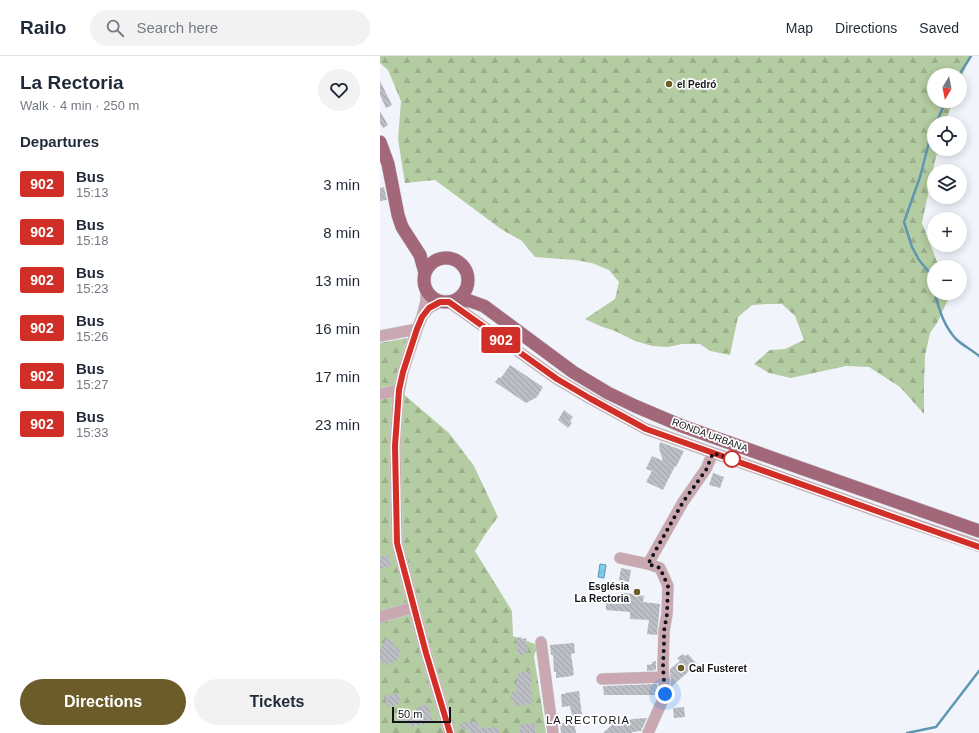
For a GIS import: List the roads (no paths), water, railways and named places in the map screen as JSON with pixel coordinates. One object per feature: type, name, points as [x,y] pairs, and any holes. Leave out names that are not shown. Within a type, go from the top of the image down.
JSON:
[{"type":"main road","points":[[380,142],[388,164],[398,215],[402,227],[415,245],[420,255],[425,273]]},
{"type":"main road","points":[[415,245],[424,252],[440,259]]},
{"type":"main road","points":[[440,259],[431,264],[425,273],[424,279],[426,289],[432,297],[449,301],[465,293],[468,284]]},
{"type":"main road","name":"RONDA URBANA","points":[[440,259],[451,259],[461,264],[467,273],[468,284],[484,306],[573,372],[608,393],[682,426],[979,531]]},
{"type":"main road","name":"RONDA URBANA","points":[[449,301],[470,301],[484,306]]},
{"type":"street","points":[[426,289],[426,301],[422,317],[403,372],[399,390],[395,446],[397,543],[426,653],[450,733]]},
{"type":"street","points":[[422,317],[429,308],[449,301],[557,379],[646,429],[979,546]]},
{"type":"street","points":[[380,336],[417,329]]},
{"type":"street","points":[[380,394],[399,390]]},
{"type":"street","points":[[648,564],[683,502],[706,470],[713,453]]},
{"type":"street","points":[[620,558],[660,568],[668,586],[667,614],[664,631],[663,667],[665,694],[648,733]]},
{"type":"street","points":[[380,617],[414,607]]},
{"type":"street","points":[[541,642],[553,733]]},
{"type":"street","points":[[602,680],[664,677]]},
{"type":"water","points":[[600,564],[606,565],[604,578],[598,577]]},
{"type":"waterway","points":[[963,68],[971,56]]},
{"type":"waterway","points":[[939,116],[943,108]]},
{"type":"waterway","points":[[927,150],[920,177],[904,222],[912,247],[919,260],[927,270]]},
{"type":"waterway","points":[[937,300],[942,318],[948,329],[958,341],[979,356]]},
{"type":"waterway","points":[[907,733],[936,727],[979,671]]},
{"type":"place","name":"el Pedró","points":[[669,84]]},
{"type":"place","name":"Església La Rectoria","points":[[637,592]]},
{"type":"place","name":"Cal Fusteret","points":[[681,668]]},
{"type":"district","name":"LA RECTORIA","points":[[588,720]]}]
